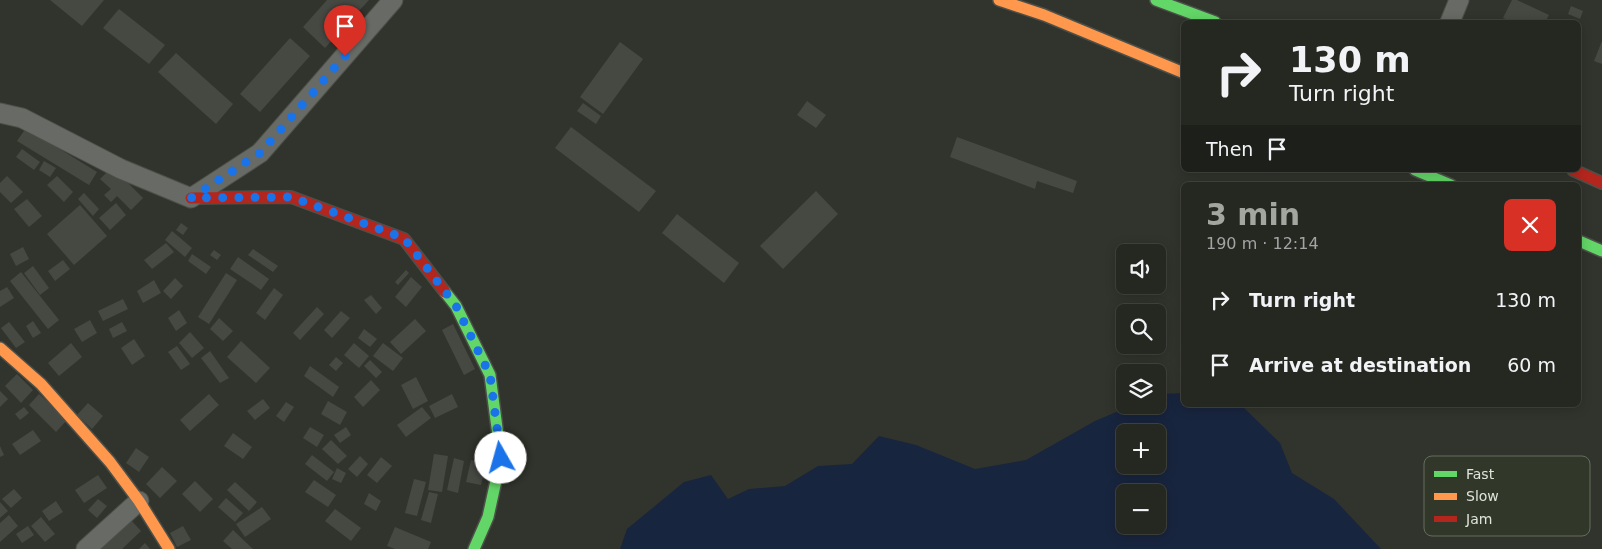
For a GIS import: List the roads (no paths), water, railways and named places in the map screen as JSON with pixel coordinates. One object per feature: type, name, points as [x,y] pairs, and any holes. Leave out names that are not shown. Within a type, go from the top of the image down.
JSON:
[{"type":"main road","points":[[999,0],[1044,15],[1181,72]]},
{"type":"main road","points":[[1156,0],[1210,20]]},
{"type":"main road","points":[[1420,172],[1443,182]]},
{"type":"main road","points":[[1577,172],[1602,183]]},
{"type":"main road","points":[[191,198],[291,197],[404,238],[456,306],[490,375],[501,458],[488,517],[474,549]]},
{"type":"main road","points":[[1581,242],[1602,251]]},
{"type":"main road","points":[[0,348],[41,384],[110,462],[139,501],[169,549]]},
{"type":"street","points":[[0,113],[22,118],[121,169],[191,198],[260,153],[393,0]]},
{"type":"street","points":[[1451,20],[1459,0]]},
{"type":"street","points":[[86,549],[139,501]]},
{"type":"water","points":[[1181,393],[1181,407],[1243,407],[1280,443],[1292,473],[1334,499],[1381,549],[620,549],[627,529],[684,482],[711,475],[728,499],[749,489],[785,486],[818,466],[852,464],[879,436],[916,445],[975,469],[1026,460],[1095,421],[1116,412],[1116,414],[1166,414],[1166,394]]}]
